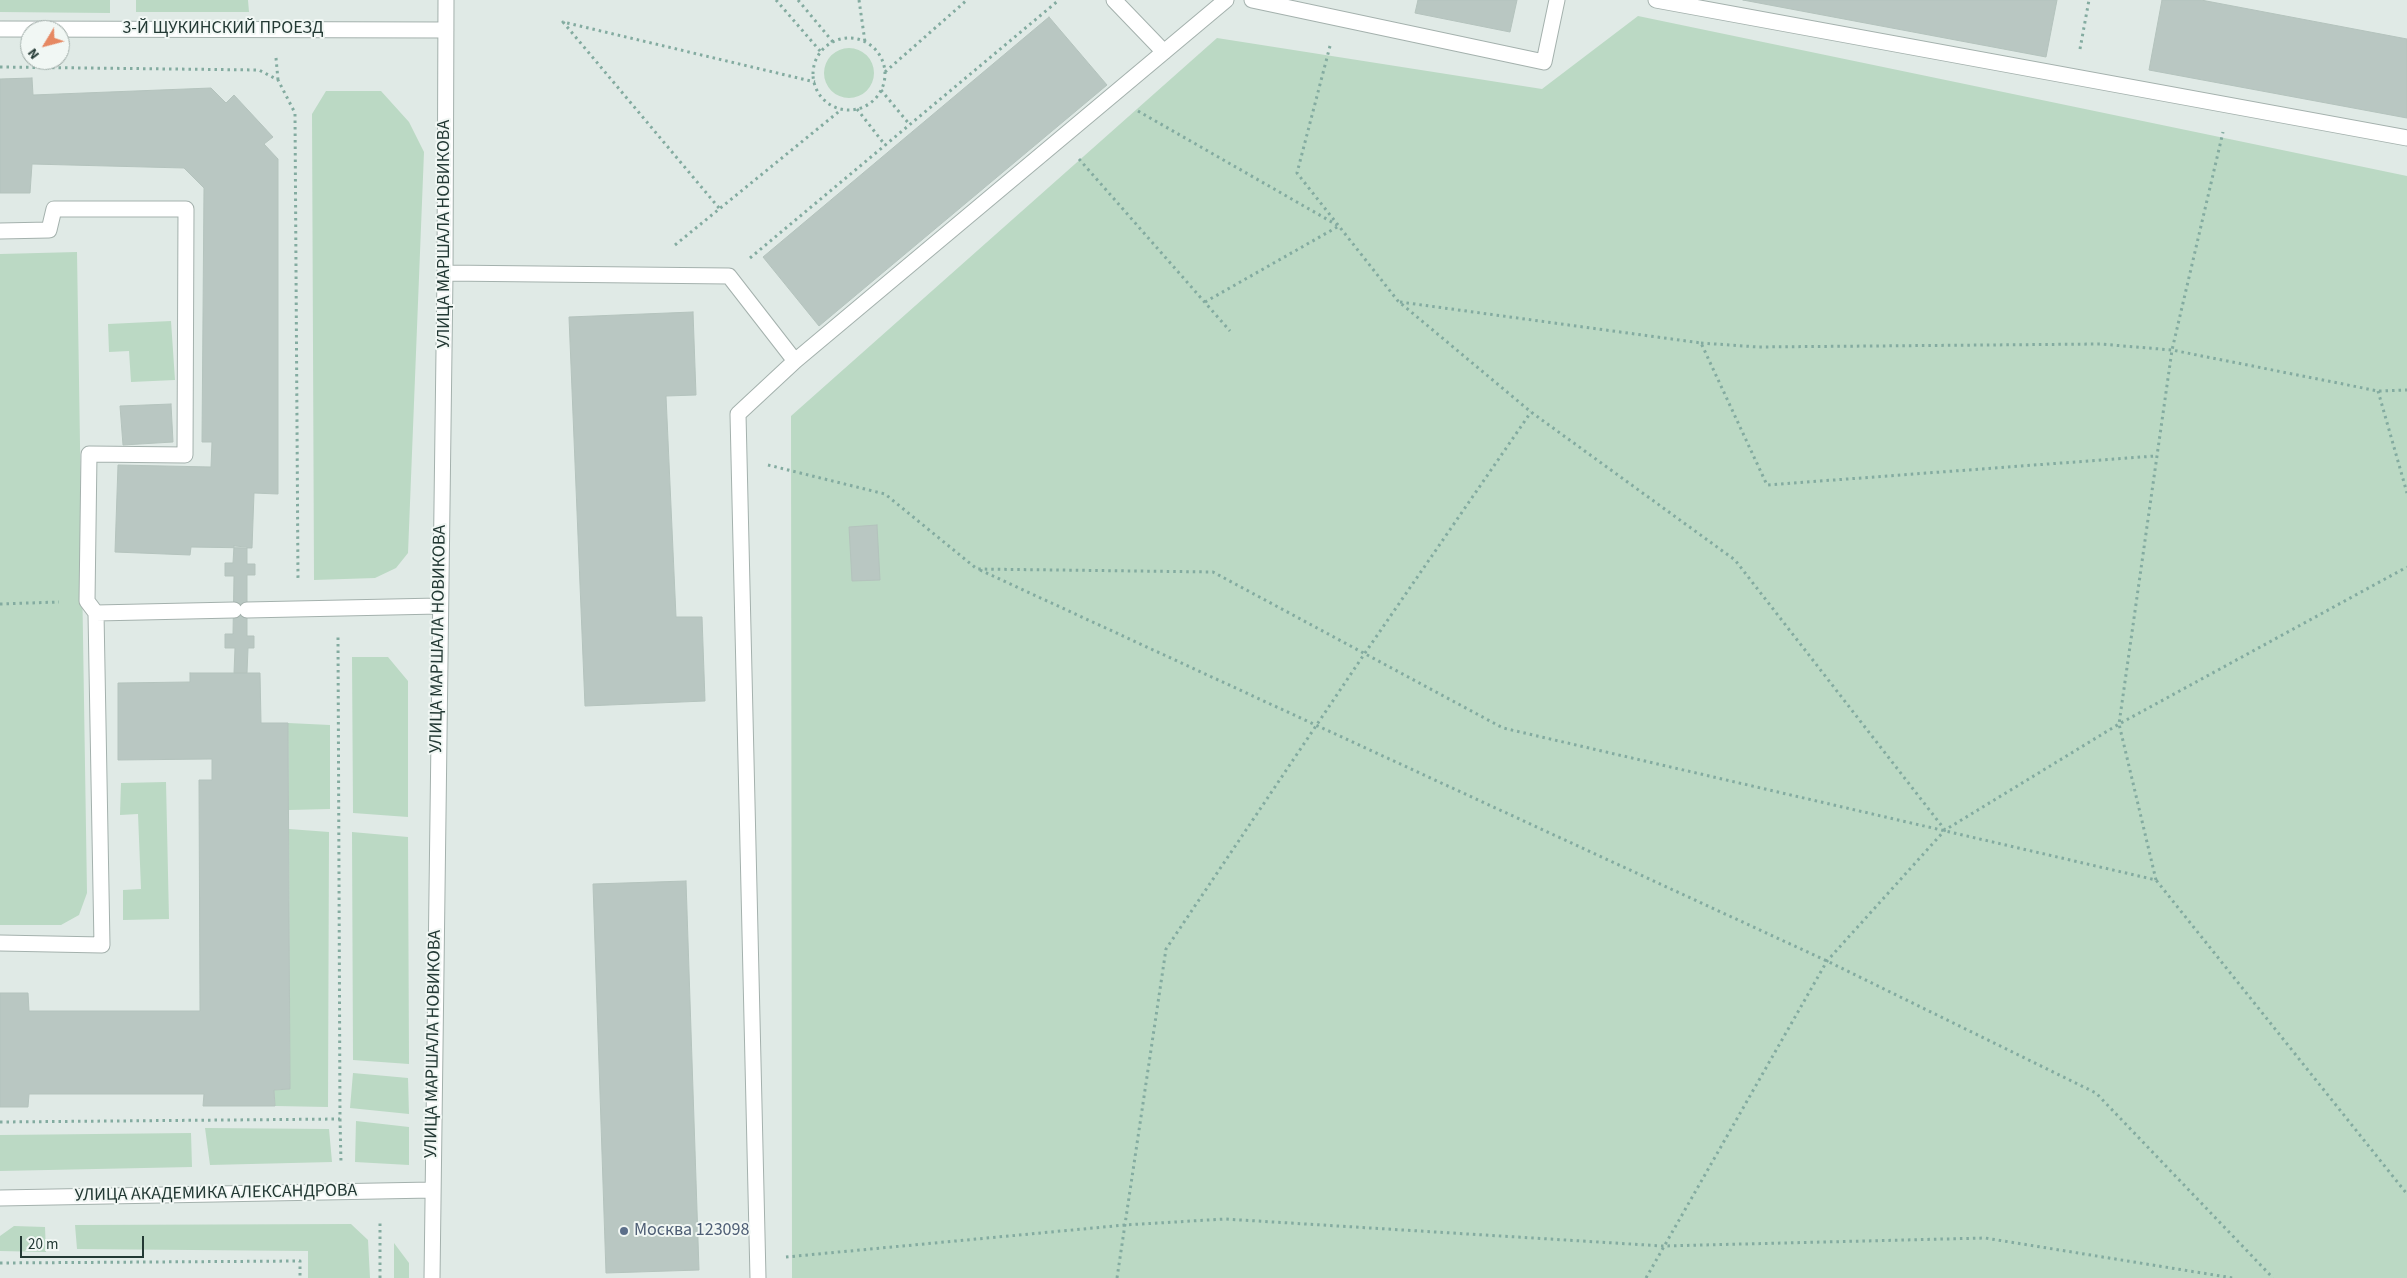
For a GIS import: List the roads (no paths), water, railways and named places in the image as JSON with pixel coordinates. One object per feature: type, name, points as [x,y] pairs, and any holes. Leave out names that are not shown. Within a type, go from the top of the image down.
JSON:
[{"type":"street","name":"УЛИЦА МАРШАЛА НОВИКОВА","points":[[432,1278],[439,606],[445,273],[446,0]]},
{"type":"street","points":[[1114,0],[1164,52]]},
{"type":"street","points":[[758,1278],[738,414],[795,361],[1226,0]]},
{"type":"street","points":[[1252,0],[1544,62],[1557,0]]},
{"type":"street","points":[[1656,0],[2407,138]]},
{"type":"street","name":"3-Й ЩУКИНСКИЙ ПРОЕЗД","points":[[0,29],[446,30]]},
{"type":"street","points":[[0,231],[48,230],[54,209],[186,209],[185,455],[89,454],[87,600],[96,613],[102,945],[0,943]]},
{"type":"street","points":[[445,273],[729,276],[795,361]]},
{"type":"street","points":[[96,613],[439,606]]},
{"type":"street","name":"УЛИЦА АКАДЕМИКА АЛЕКСАНДРОВА","points":[[0,1198],[432,1190]]},
{"type":"place","name":"Москва 123098","points":[[624,1231]]}]
